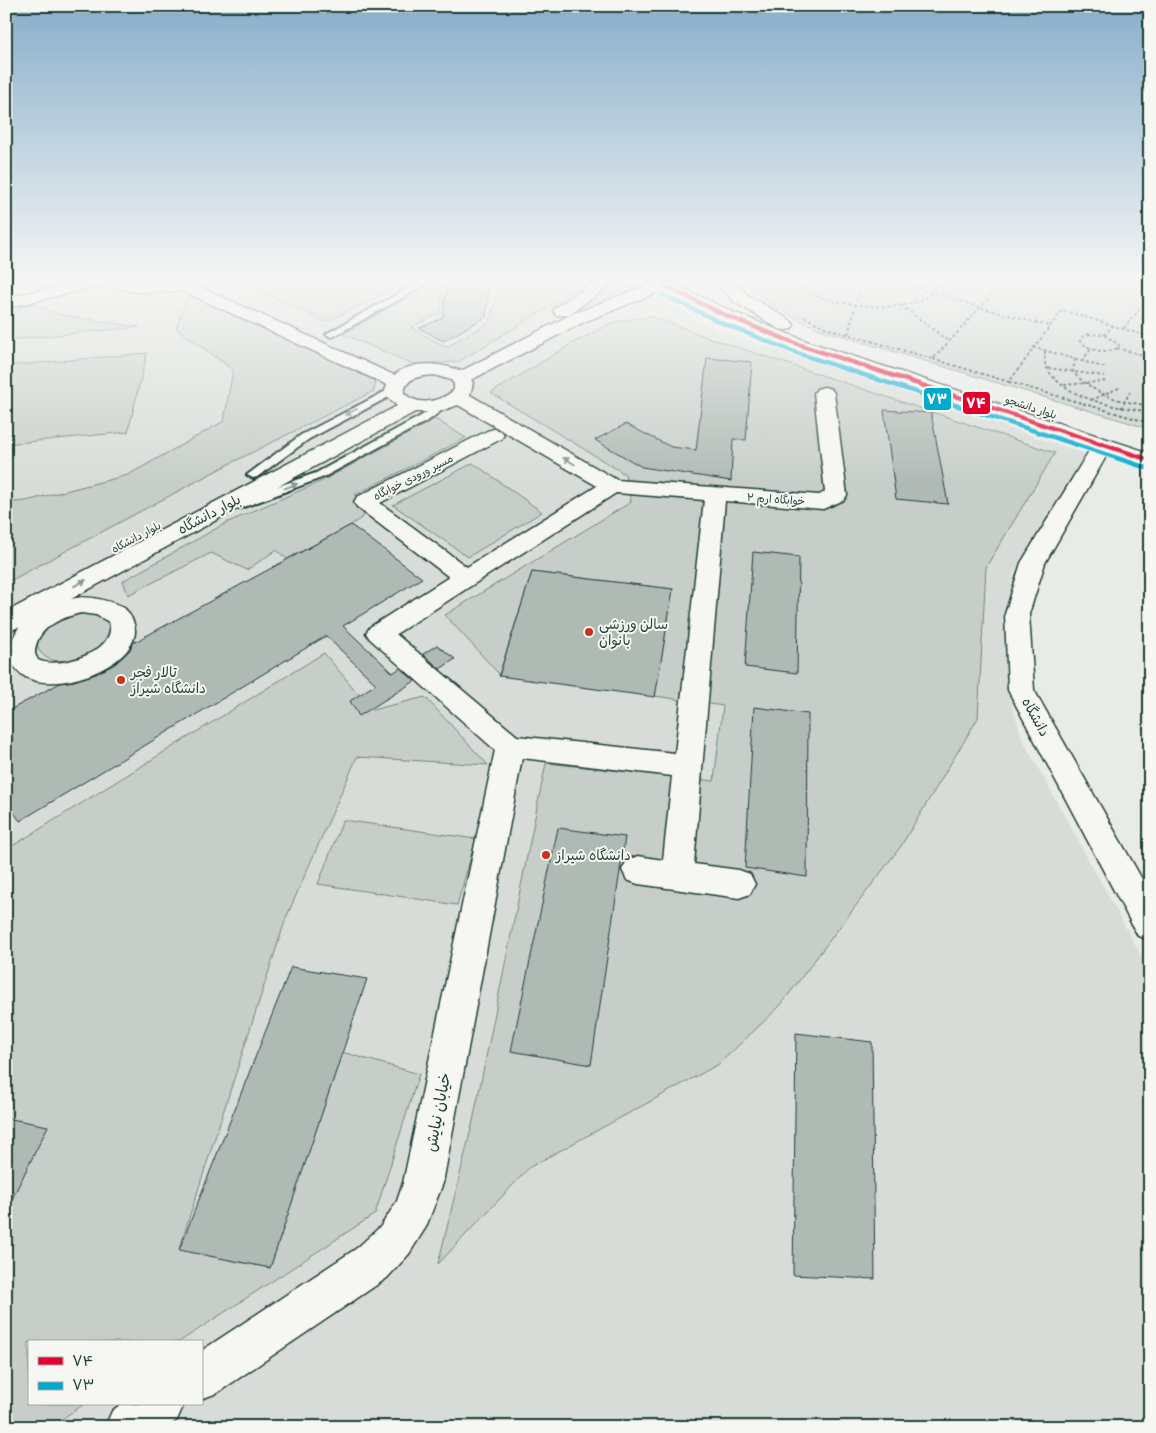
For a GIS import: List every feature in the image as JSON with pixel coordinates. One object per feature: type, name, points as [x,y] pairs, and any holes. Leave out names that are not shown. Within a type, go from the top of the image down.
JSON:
[{"type":"street","points":[[317,349],[402,390]]},
{"type":"street","points":[[350,349],[422,407],[508,349]]},
{"type":"street","points":[[452,388],[522,349]]},
{"type":"street","name":"بلوار دانشجو","points":[[812,349],[1102,446],[1150,460]]},
{"type":"street","name":"بلوار دانشجو","points":[[849,349],[1150,445]]},
{"type":"street","points":[[402,390],[431,370],[452,388],[603,491]]},
{"type":"street","points":[[452,388],[494,435],[603,491]]},
{"type":"street","name":"بلوار دانشکاه","points":[[6,605],[253,475],[402,390]]},
{"type":"street","name":"بلوار دانشگاه","points":[[6,623],[212,513],[402,390]]},
{"type":"street","name":"خوابگاه ارم ۲","points":[[603,491],[715,495],[823,502],[836,495],[824,393]]},
{"type":"street","name":"مسیر ورودی خوابگاه","points":[[466,578],[365,502],[494,435]]},
{"type":"street","name":"دانشگاه","points":[[1102,446],[1033,563],[1017,614],[1022,690],[1150,925]]},
{"type":"street","points":[[603,491],[379,633],[510,746],[688,766]]},
{"type":"street","points":[[677,875],[715,495]]},
{"type":"street","name":"خیابان نیایش","points":[[202,1376],[372,1263],[395,1240],[412,1212],[423,1183],[510,746]]},
{"type":"street","points":[[638,870],[739,884]]},
{"type":"street","points":[[128,1427],[159,1406]]},
{"type":"lane","points":[[212,513],[320,475],[425,418],[452,388]]},
{"type":"path","points":[[898,349],[1150,423]]},
{"type":"path","points":[[932,359],[941,349]]},
{"type":"path","points":[[1009,382],[1032,349]]},
{"type":"path","points":[[1039,349],[1106,368]]},
{"type":"path","points":[[1082,361],[1091,349],[1106,352],[1115,349]]},
{"type":"path","points":[[1120,349],[1150,359],[1145,366]]},
{"type":"path","points":[[1045,351],[1045,361],[1053,377],[1064,386],[1091,400],[1121,408],[1148,411],[1148,395]]},
{"type":"path","points":[[1073,372],[1075,359]]},
{"type":"path","points":[[1048,368],[1104,376]]},
{"type":"path","points":[[1073,372],[1084,384],[1103,395],[1125,402],[1148,405]]},
{"type":"path","points":[[1064,386],[1108,381]]},
{"type":"path","points":[[1091,400],[1119,388]]},
{"type":"path","points":[[1121,408],[1130,392]]},
{"type":"shaded area","name":"دانشگاه شیراز","points":[[6,349],[774,349],[1091,456],[1014,573],[1007,620],[1005,669],[1011,702],[1022,738],[1150,972],[1150,1427],[6,1427]]},
{"type":"shaded area","points":[[204,349],[308,349],[376,381],[374,391],[229,464],[6,583],[6,503],[26,501],[128,475],[224,421],[233,370]]},
{"type":"shaded area","points":[[377,349],[480,349],[458,362],[412,364]]},
{"type":"shaded area","points":[[563,349],[743,349],[1055,453],[986,567],[978,718],[901,846],[780,1006],[719,1064],[530,1167],[438,1264],[473,1121],[546,763],[714,781],[723,706],[655,696],[673,589],[532,572],[499,674],[445,615],[631,502],[625,474],[491,393]]},
{"type":"shaded area","points":[[885,349],[1150,349],[1150,429]]},
{"type":"shaded area","points":[[147,353],[128,432],[6,444],[6,366]]},
{"type":"shaded area","points":[[435,419],[466,438],[355,495],[364,516],[351,525],[287,559],[276,550],[247,570],[211,553],[128,595],[123,581],[226,523],[324,480]]},
{"type":"shaded area","points":[[473,463],[542,512],[468,557],[393,505]]},
{"type":"shaded area","points":[[77,614],[91,615],[103,619],[107,623],[109,628],[108,634],[103,642],[91,652],[73,659],[64,661],[47,658],[41,653],[38,646],[38,639],[42,633],[56,623]]},
{"type":"shaded area","points":[[324,653],[372,710],[425,697],[488,765],[357,757],[286,918],[179,1249],[270,1268],[342,1052],[419,1074],[375,1214],[182,1340],[28,1340],[28,1406],[81,1406],[50,1427],[6,1427],[6,850]]},
{"type":"shaded area","points":[[343,820],[476,839],[457,905],[318,884]]},
{"type":"building","points":[[707,358],[752,362],[746,440],[733,439],[731,481],[642,467],[595,440],[626,424],[671,447],[696,450]]},
{"type":"building","points":[[884,410],[931,413],[948,504],[896,499]]},
{"type":"building","points":[[351,525],[422,578],[343,626],[393,673],[400,668],[415,681],[359,716],[350,701],[376,684],[326,636],[20,821],[6,802],[6,712],[60,683],[96,674],[115,664],[129,651],[133,643]]},
{"type":"building","points":[[753,552],[799,557],[797,673],[745,667]]},
{"type":"building","name":"سالن ورزشی بانوان","points":[[532,572],[673,589],[655,697],[499,676]]},
{"type":"building","points":[[437,645],[455,659],[440,669],[423,654]]},
{"type":"building","points":[[754,707],[808,714],[807,877],[745,868]]},
{"type":"building","points":[[558,828],[625,837],[591,1065],[511,1051]]},
{"type":"building","points":[[291,967],[367,979],[270,1268],[179,1250]]},
{"type":"building","points":[[796,1033],[872,1042],[875,1279],[793,1275]]},
{"type":"building","points":[[6,1118],[48,1126],[6,1211]]},
{"type":"transit line","name":"۷۳","points":[[787,349],[1147,468]]},
{"type":"transit line","name":"۷۴","points":[[812,349],[1150,460]]},
{"type":"place","name":"سالن ورزشی بانوان","points":[[589,632]]},
{"type":"place","name":"تالار فجر دانشگاه شیراز","points":[[121,680]]},
{"type":"place","name":"دانشگاه شیراز","points":[[546,855]]}]
